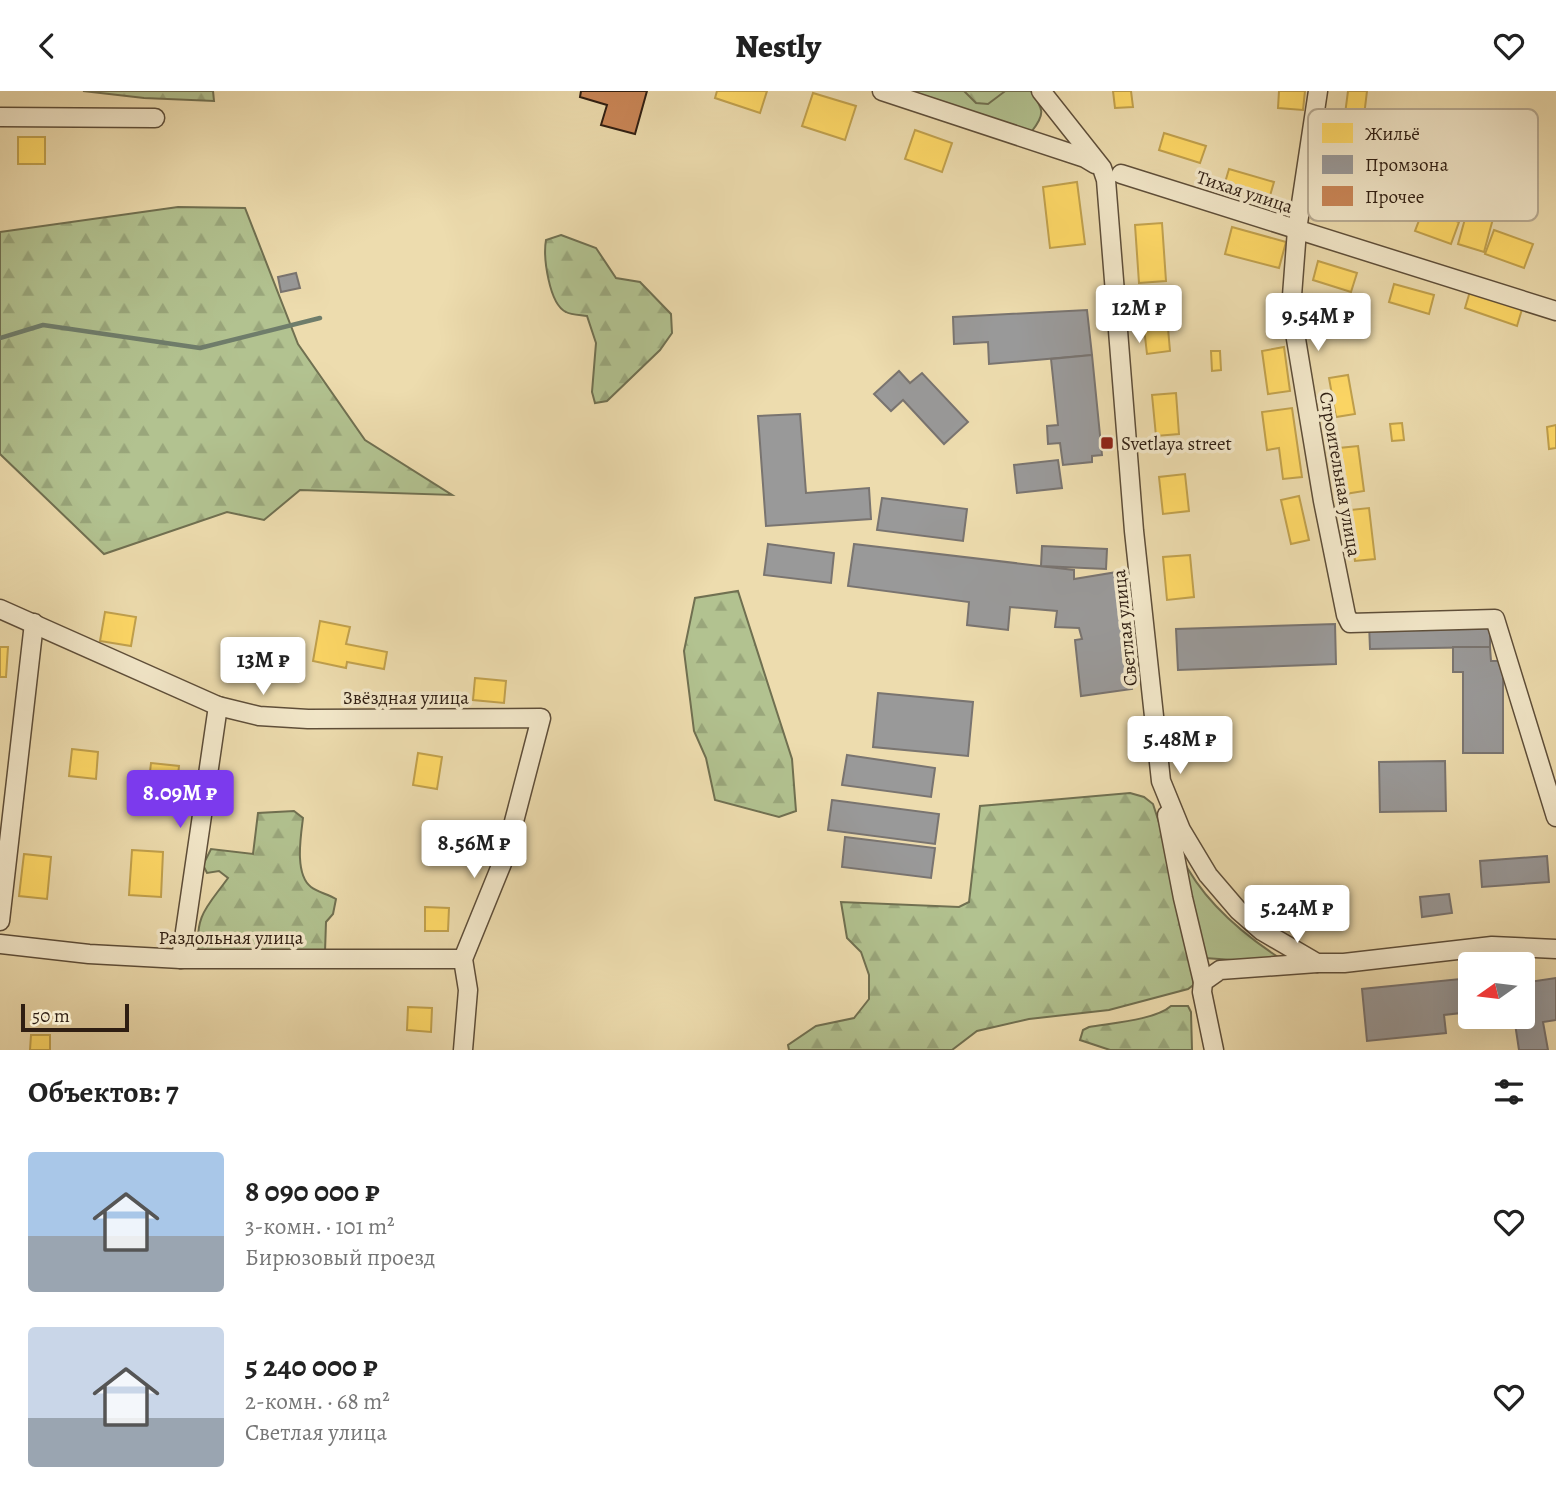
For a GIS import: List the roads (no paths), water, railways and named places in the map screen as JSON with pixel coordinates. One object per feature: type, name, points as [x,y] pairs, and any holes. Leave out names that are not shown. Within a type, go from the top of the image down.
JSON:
[{"type":"street","points":[[881,91],[1085,158],[1102,167]]},
{"type":"street","name":"Светлая улица","points":[[1041,91],[1102,167],[1109,195],[1130,480],[1161,781],[1181,830],[1208,875],[1238,910],[1262,930],[1317,963]]},
{"type":"street","name":"Строительная улица","points":[[1315,109],[1318,91]]},
{"type":"street","points":[[0,117],[155,118]]},
{"type":"street","name":"Строительная улица","points":[[1308,157],[1297,230],[1291,309],[1323,501],[1346,615],[1350,623],[1495,619],[1556,817]]},
{"type":"street","name":"Тихая улица","points":[[1121,174],[1556,311]]},
{"type":"street","name":"Звёздная улица","points":[[0,609],[218,706],[260,716],[308,719],[541,718],[505,856],[463,959]]},
{"type":"street","points":[[0,921],[34,623]]},
{"type":"street","points":[[181,960],[218,706]]},
{"type":"street","points":[[1161,781],[1183,898],[1203,982],[1202,992],[1214,1050]]},
{"type":"street","name":"Раздольная улица","points":[[0,944],[89,954],[181,960],[463,959]]},
{"type":"street","points":[[1203,982],[1220,970],[1344,963],[1492,946],[1556,949]]},
{"type":"street","points":[[463,959],[468,990],[463,1050]]},
{"type":"waterway","points":[[0,338],[43,325],[200,348],[320,318]]},
{"type":"place","name":"Svetlaya street","points":[[1107,443]]}]
